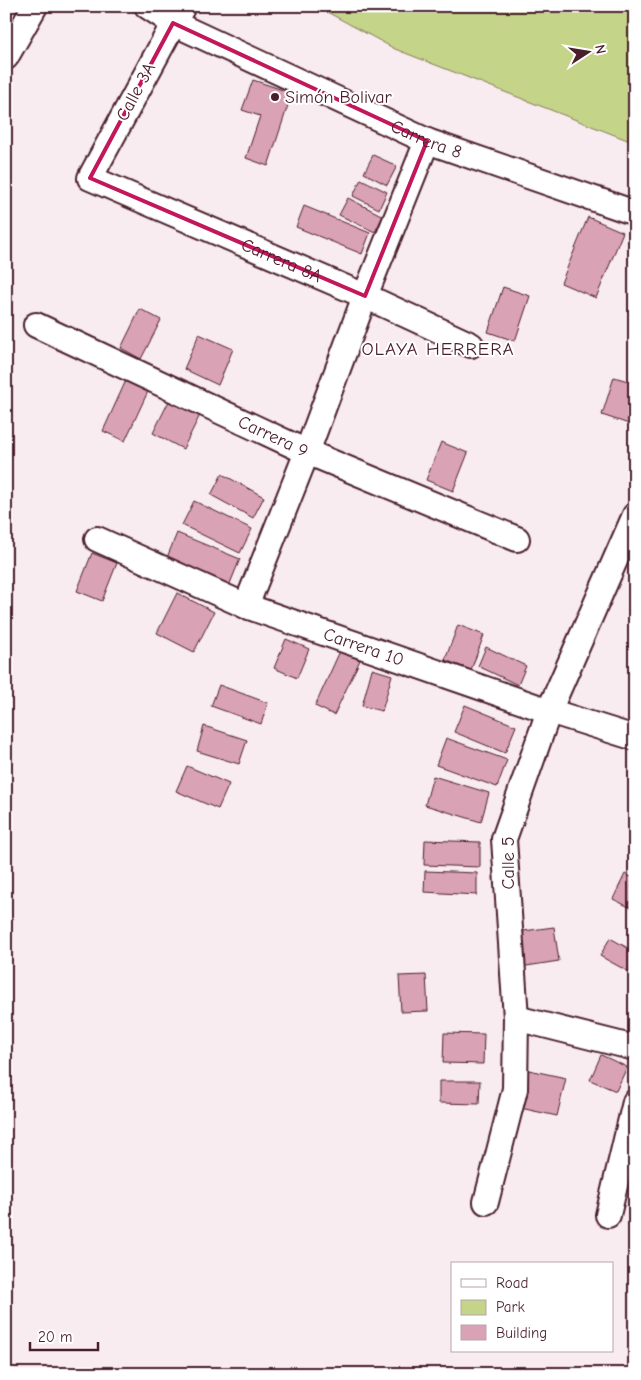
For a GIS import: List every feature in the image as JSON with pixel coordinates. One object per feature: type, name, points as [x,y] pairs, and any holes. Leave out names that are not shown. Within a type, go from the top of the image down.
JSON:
[{"type":"street","points":[[6,58],[35,6]]},
{"type":"street","name":"Carrera 8","points":[[147,6],[178,15],[427,141],[635,213]]},
{"type":"street","name":"Calle 3A","points":[[90,178],[178,15]]},
{"type":"street","points":[[246,606],[307,452],[365,296],[427,141]]},
{"type":"street","name":"Carrera 8A","points":[[90,178],[365,296],[471,345]]},
{"type":"street","name":"Carrera 9","points":[[36,325],[307,452],[516,539]]},
{"type":"street","name":"Calle 5","points":[[486,1202],[515,1089],[516,1018],[504,839],[549,711],[635,515]]},
{"type":"street","name":"Carrera 10","points":[[98,539],[246,606],[549,711],[635,738]]},
{"type":"street","points":[[516,1018],[635,1048]]},
{"type":"street","points":[[608,1215],[635,1102]]},
{"type":"highlighted area","points":[[173,23],[427,141],[365,296],[90,178]]},
{"type":"green space","points":[[316,6],[635,6],[635,143],[395,49]]},
{"type":"building","name":"Simón Bolivar","points":[[253,80],[292,93],[268,166],[246,158],[260,116],[242,110]]},
{"type":"building","points":[[373,155],[397,166],[387,185],[364,173]]},
{"type":"building","points":[[361,179],[387,192],[379,209],[353,196]]},
{"type":"building","points":[[348,198],[383,216],[375,232],[339,215]]},
{"type":"building","points":[[304,206],[370,233],[362,254],[296,227]]},
{"type":"building","points":[[588,217],[623,232],[596,298],[561,283]]},
{"type":"building","points":[[503,287],[530,296],[515,341],[488,332]]},
{"type":"building","points":[[140,309],[161,320],[141,359],[121,348]]},
{"type":"building","points":[[199,334],[233,349],[218,385],[184,369]]},
{"type":"building","points":[[128,376],[150,387],[125,441],[103,431]]},
{"type":"building","points":[[614,377],[635,383],[635,426],[602,415]]},
{"type":"building","points":[[173,393],[203,409],[183,449],[153,433]]},
{"type":"building","points":[[441,442],[468,453],[453,491],[426,480]]},
{"type":"building","points":[[222,474],[264,497],[253,518],[211,495]]},
{"type":"building","points":[[194,501],[252,529],[240,553],[182,525]]},
{"type":"building","points":[[177,533],[240,559],[229,586],[166,560]]},
{"type":"building","points":[[92,553],[117,563],[102,601],[77,591]]},
{"type":"building","points":[[177,593],[214,612],[194,652],[157,633]]},
{"type":"building","points":[[458,625],[484,635],[471,670],[445,660]]},
{"type":"building","points":[[286,639],[309,649],[297,678],[274,668]]},
{"type":"building","points":[[486,647],[526,666],[518,685],[478,666]]},
{"type":"building","points":[[340,651],[360,660],[334,715],[315,706]]},
{"type":"building","points":[[372,669],[392,675],[382,711],[362,706]]},
{"type":"building","points":[[219,685],[268,703],[261,724],[211,706]]},
{"type":"building","points":[[465,705],[516,726],[505,753],[454,732]]},
{"type":"building","points":[[204,726],[247,740],[239,764],[197,751]]},
{"type":"building","points":[[446,738],[507,760],[497,787],[436,765]]},
{"type":"building","points":[[187,766],[229,784],[218,809],[176,791]]},
{"type":"building","points":[[433,776],[489,793],[481,822],[425,805]]},
{"type":"building","points":[[425,840],[480,842],[480,867],[424,865]]},
{"type":"building","points":[[425,871],[477,873],[477,895],[424,892]]},
{"type":"building","points":[[625,874],[635,879],[635,910],[613,899]]},
{"type":"building","points":[[554,927],[559,961],[520,967],[516,932]]},
{"type":"building","points":[[610,938],[635,952],[635,961],[629,972],[600,956]]},
{"type":"building","points":[[426,975],[428,1011],[401,1012],[399,976]]},
{"type":"building","points":[[444,1033],[484,1034],[483,1064],[443,1063]]},
{"type":"building","points":[[601,1055],[627,1067],[616,1091],[590,1080]]},
{"type":"building","points":[[524,1069],[566,1078],[557,1116],[516,1107]]},
{"type":"building","points":[[439,1081],[480,1081],[479,1104],[439,1103]]},
{"type":"place","name":"Simón Bolivar","points":[[275,97]]},
{"type":"district","name":"OLAYA HERRERA","points":[[438,349]]}]
